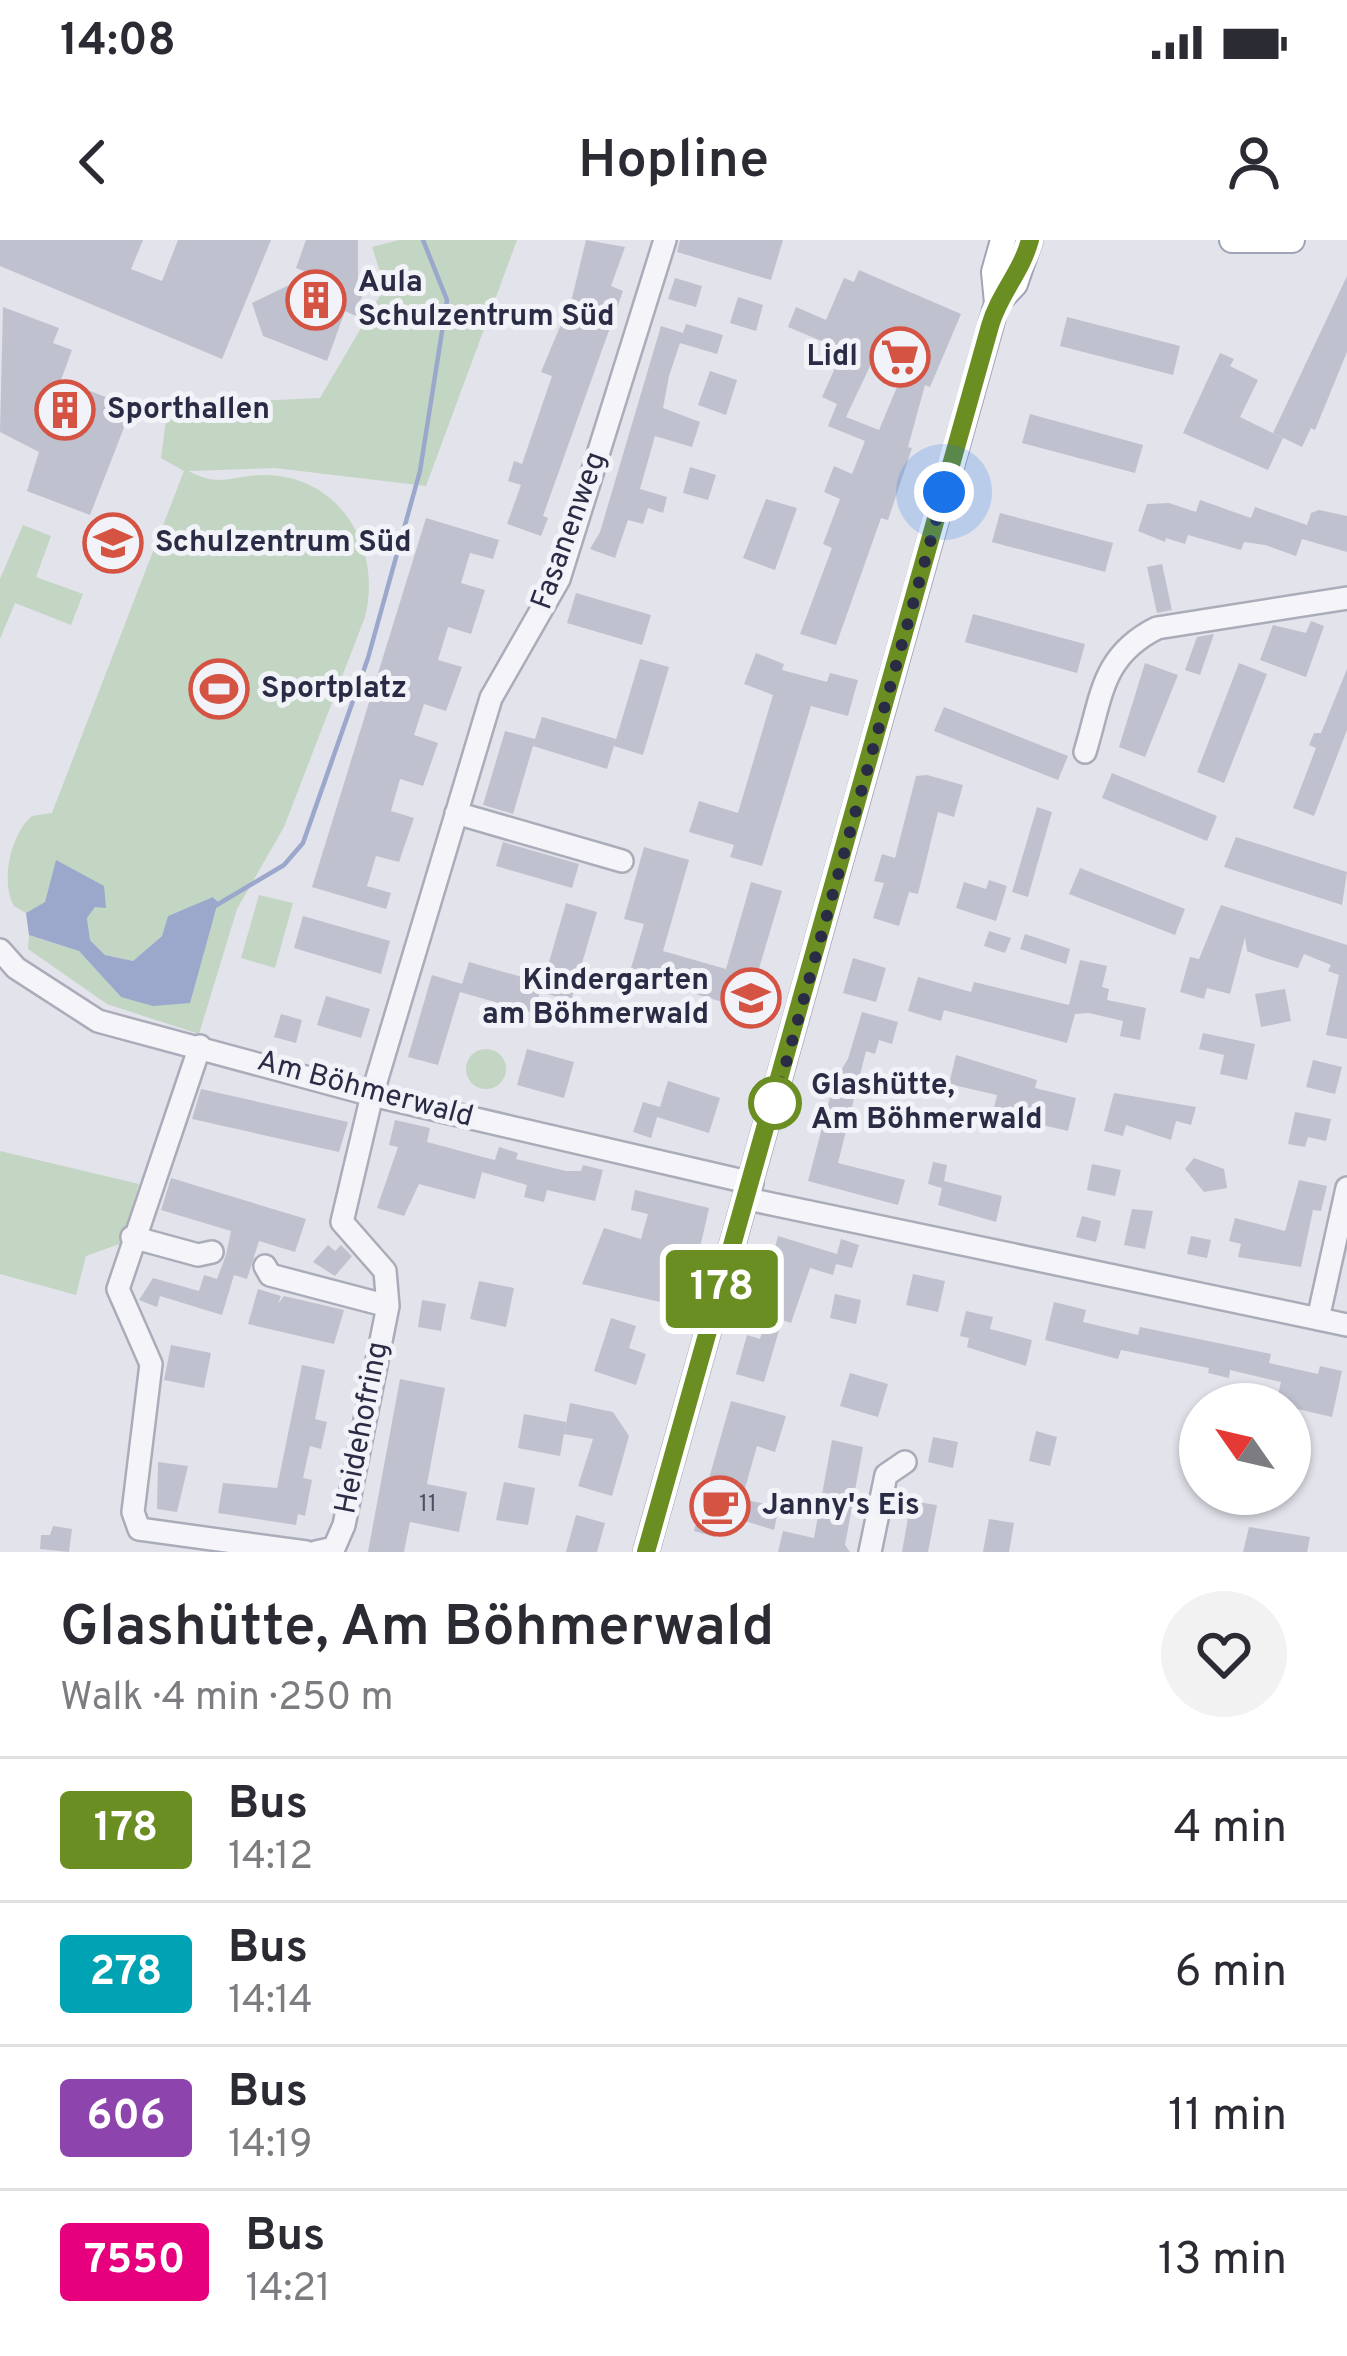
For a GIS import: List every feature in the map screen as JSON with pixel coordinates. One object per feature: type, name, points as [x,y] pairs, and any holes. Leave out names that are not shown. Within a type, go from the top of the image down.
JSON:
[{"type":"main road","points":[[646,1552],[997,303],[994,272],[1003,240]]},
{"type":"main road","points":[[997,303],[1015,284],[1030,240]]},
{"type":"main road","points":[[1232,240],[1292,240]]},
{"type":"street","name":"Fasanenweg","points":[[372,1095],[491,698],[559,579],[665,240]]},
{"type":"street","points":[[1084,752],[1113,662],[1135,639],[1157,628],[1347,598]]},
{"type":"street","points":[[456,813],[622,861]]},
{"type":"street","name":"Am Böhmerwald","points":[[0,950],[16,968],[98,1021],[750,1191],[1347,1325]]},
{"type":"street","points":[[200,1046],[118,1288],[151,1364],[133,1512],[140,1529],[306,1552]]},
{"type":"street","name":"Heidehofring","points":[[328,1551],[344,1525],[388,1306],[385,1270],[342,1222],[372,1095]]},
{"type":"street","points":[[1318,1319],[1347,1188]]},
{"type":"street","points":[[132,1237],[198,1255],[212,1252]]},
{"type":"street","name":"Heidehofring","points":[[265,1266],[270,1275],[309,1288],[388,1306]]},
{"type":"street","points":[[870,1552],[886,1475],[905,1462]]},
{"type":"green space","points":[[399,240],[517,240],[426,486],[275,468],[188,471],[220,480],[269,475],[318,489],[351,522],[362,544],[369,592],[365,617],[284,827],[237,909],[199,1034],[107,1004],[28,949],[29,935],[79,951],[121,997],[189,1003],[218,903],[214,897],[168,916],[162,936],[133,961],[105,955],[90,940],[87,918],[95,907],[92,884],[56,861],[45,902],[26,913],[14,906],[8,884],[10,858],[18,834],[32,816],[52,813],[184,471],[161,458],[168,405],[320,398],[385,287],[372,247]]},
{"type":"green space","points":[[23,525],[51,536],[36,577],[83,594],[71,625],[15,603],[0,639],[0,579]]},
{"type":"green space","points":[[259,895],[293,903],[275,968],[241,958]]},
{"type":"green space","points":[[486,1049],[500,1055],[506,1069],[500,1083],[486,1089],[472,1083],[466,1069],[472,1055]]},
{"type":"green space","points":[[0,1151],[139,1184],[122,1243],[86,1256],[76,1295],[0,1274]]},
{"type":"water","points":[[56,860],[104,886],[106,908],[95,907],[87,918],[90,940],[105,955],[133,961],[162,936],[168,916],[213,897],[218,902],[190,1003],[153,1006],[121,997],[79,951],[29,935],[26,913],[45,902]]},
{"type":"building","points":[[0,240],[143,240],[131,269],[162,281],[178,240],[271,240],[222,359],[0,266]]},
{"type":"building","name":"Aula Schulzentrum Süd","points":[[306,240],[358,240],[358,289],[364,290],[356,316],[345,311],[327,361],[263,336],[252,303],[312,274],[296,268]]},
{"type":"building","points":[[586,240],[625,247],[611,286],[623,291],[543,516],[548,518],[541,536],[507,524],[521,485],[508,481],[514,461],[522,464],[552,376],[541,372],[572,298]]},
{"type":"building","points":[[680,240],[783,240],[771,280],[677,252]]},
{"type":"building","points":[[859,270],[961,314],[930,387],[925,385],[908,447],[912,448],[888,520],[881,518],[836,645],[800,634],[832,548],[823,544],[840,499],[824,492],[834,466],[852,474],[865,441],[828,426],[837,404],[822,397],[843,350],[788,327],[796,307],[826,320],[844,278],[854,282]],"holes":[[[872,362],[902,375],[879,430],[846,417]]]},
{"type":"building","points":[[1347,276],[1347,352],[1315,430],[1311,428],[1302,447],[1273,433]]},
{"type":"building","points":[[675,278],[702,286],[696,307],[668,299]]},
{"type":"building","points":[[738,297],[763,305],[756,331],[730,323]]},
{"type":"building","name":"Sporthallen","points":[[3,307],[59,328],[53,343],[72,350],[61,380],[132,407],[90,515],[27,491],[39,452],[0,432]]},
{"type":"building","points":[[1067,317],[1180,346],[1173,375],[1060,346]]},
{"type":"building","points":[[686,324],[723,335],[717,354],[680,343],[663,408],[700,422],[692,447],[655,436],[640,489],[667,497],[663,513],[648,508],[643,524],[628,520],[615,558],[590,549],[600,532],[661,326],[683,333]]},
{"type":"building","points":[[1220,353],[1234,359],[1230,366],[1258,380],[1240,417],[1283,438],[1268,470],[1183,433]]},
{"type":"building","points":[[710,371],[737,380],[726,415],[698,405]]},
{"type":"building","points":[[1030,414],[1143,445],[1135,473],[1022,443]]},
{"type":"building","points":[[690,467],[716,475],[708,500],[683,493]]},
{"type":"building","points":[[766,499],[797,508],[775,570],[743,558]]},
{"type":"building","points":[[1200,500],[1251,518],[1255,507],[1307,525],[1311,513],[1319,510],[1347,516],[1347,552],[1302,539],[1296,556],[1265,545],[1244,542],[1241,550],[1188,535],[1185,544],[1166,538],[1165,542],[1138,531],[1147,504],[1169,503],[1196,512]]},
{"type":"building","points":[[1000,513],[1113,543],[1105,572],[992,542]]},
{"type":"building","points":[[426,518],[499,540],[493,559],[470,553],[461,583],[485,590],[471,634],[448,627],[438,660],[462,667],[446,711],[424,704],[414,735],[438,743],[423,786],[400,779],[391,811],[414,818],[399,862],[376,856],[367,886],[391,893],[386,909],[312,887]]},
{"type":"building","points":[[1162,564],[1172,610],[1157,613],[1147,567]]},
{"type":"building","points":[[576,593],[651,615],[642,645],[567,623]]},
{"type":"building","points":[[973,614],[1085,644],[1077,673],[965,642]]},
{"type":"building","points":[[1311,621],[1324,626],[1306,677],[1260,660],[1273,625],[1306,633]]},
{"type":"building","points":[[1214,634],[1200,675],[1185,670],[1197,637]]},
{"type":"building","points":[[756,653],[784,664],[782,670],[827,682],[830,673],[858,680],[848,716],[811,706],[762,866],[730,857],[734,845],[689,832],[699,801],[738,813],[773,695],[744,684]]},
{"type":"building","points":[[640,659],[669,667],[643,755],[614,746]]},
{"type":"building","points":[[1145,663],[1178,675],[1145,757],[1119,747]]},
{"type":"building","points":[[1239,663],[1267,674],[1224,783],[1197,772]]},
{"type":"building","points":[[1347,669],[1347,730],[1314,816],[1293,808],[1316,748],[1309,745],[1314,733],[1321,733]]},
{"type":"building","points":[[944,707],[1068,756],[1058,780],[934,731]]},
{"type":"building","points":[[542,717],[616,739],[607,769],[533,746],[513,814],[483,805],[505,731],[535,739]]},
{"type":"building","points":[[1112,773],[1217,816],[1207,841],[1102,798]]},
{"type":"building","points":[[916,776],[963,785],[954,817],[938,812],[918,894],[909,892],[899,926],[873,918],[884,883],[874,881],[882,854],[895,858]]},
{"type":"building","points":[[1037,807],[1052,812],[1028,897],[1012,892]]},
{"type":"building","points":[[1236,837],[1347,872],[1342,905],[1224,867]]},
{"type":"building","points":[[503,842],[579,864],[572,888],[496,866]]},
{"type":"building","points":[[644,847],[689,860],[663,951],[726,969],[751,882],[782,891],[747,1009],[629,975],[644,924],[624,919]]},
{"type":"building","points":[[1080,868],[1185,909],[1175,935],[1069,894]]},
{"type":"building","points":[[989,880],[1007,886],[996,921],[956,908],[964,882],[986,889]]},
{"type":"building","points":[[566,903],[597,912],[571,1001],[540,992],[534,1013],[460,992],[438,1065],[408,1057],[432,975],[462,984],[469,962],[543,983]]},
{"type":"building","points":[[1221,905],[1347,945],[1347,1039],[1326,1035],[1339,975],[1328,971],[1331,965],[1304,954],[1298,968],[1262,957],[1247,951],[1245,937],[1230,994],[1207,988],[1204,999],[1180,992],[1190,957],[1199,959]]},
{"type":"building","points":[[303,916],[390,941],[381,974],[294,948]]},
{"type":"building","points":[[989,931],[1011,938],[1005,953],[984,946]]},
{"type":"building","points":[[1025,934],[1070,949],[1066,964],[1020,949]]},
{"type":"building","points":[[853,958],[886,968],[876,1002],[843,993]]},
{"type":"building","points":[[1080,960],[1107,966],[1102,987],[1109,989],[1107,1000],[1146,1008],[1140,1040],[1120,1036],[1123,1021],[1089,1013],[1075,1014],[1067,1043],[944,1010],[941,1021],[908,1011],[918,977],[971,992],[974,982],[1069,1005]]},
{"type":"building","points":[[1285,989],[1291,1021],[1261,1027],[1255,994]]},
{"type":"building","points":[[326,996],[370,1009],[361,1038],[317,1025]]},
{"type":"building","points":[[862,1012],[898,1022],[892,1044],[879,1040],[875,1054],[866,1051],[838,1163],[905,1180],[898,1205],[808,1181],[832,1090],[825,1088],[830,1069],[840,1072],[848,1059]]},
{"type":"building","points":[[281,1014],[302,1020],[296,1043],[274,1037]]},
{"type":"building","points":[[1203,1033],[1255,1044],[1247,1080],[1220,1074],[1224,1055],[1199,1049]]},
{"type":"building","points":[[527,1049],[574,1062],[564,1098],[517,1085]]},
{"type":"building","points":[[956,1055],[1037,1080],[1035,1088],[1076,1098],[1068,1131],[1038,1124],[1041,1114],[1009,1106],[1007,1112],[994,1108],[997,1095],[949,1084]]},
{"type":"building","points":[[1313,1060],[1342,1067],[1335,1094],[1306,1087]]},
{"type":"building","points":[[668,1081],[720,1098],[709,1133],[657,1117],[651,1138],[633,1132],[643,1102],[660,1107]]},
{"type":"building","points":[[201,1089],[348,1122],[339,1152],[192,1119]]},
{"type":"building","points":[[1114,1093],[1196,1107],[1191,1125],[1176,1121],[1171,1140],[1126,1125],[1123,1136],[1104,1131]]},
{"type":"building","points":[[1295,1112],[1331,1119],[1326,1141],[1308,1137],[1305,1147],[1288,1144]]},
{"type":"building","points":[[395,1120],[430,1128],[427,1142],[495,1160],[499,1147],[518,1153],[516,1159],[566,1171],[581,1171],[583,1165],[603,1170],[595,1201],[547,1190],[544,1202],[524,1197],[527,1185],[482,1172],[475,1199],[419,1184],[404,1216],[377,1208],[398,1147],[389,1145]]},
{"type":"building","points":[[1194,1158],[1224,1169],[1227,1188],[1204,1192],[1185,1169]]},
{"type":"building","points":[[933,1162],[947,1165],[944,1181],[1002,1196],[996,1222],[938,1205],[942,1188],[928,1184]]},
{"type":"building","points":[[1092,1164],[1121,1170],[1115,1196],[1087,1190]]},
{"type":"building","points":[[171,1178],[306,1219],[295,1252],[259,1241],[247,1279],[234,1275],[222,1315],[160,1296],[157,1307],[139,1300],[153,1278],[199,1291],[204,1275],[217,1279],[226,1255],[231,1231],[161,1210]]},
{"type":"building","points":[[1299,1180],[1327,1186],[1321,1211],[1313,1210],[1301,1267],[1238,1257],[1241,1244],[1229,1241],[1235,1218],[1285,1231]]},
{"type":"building","points":[[635,1190],[709,1208],[695,1270],[683,1267],[673,1305],[582,1284],[604,1228],[641,1239],[648,1214],[631,1210]]},
{"type":"building","points":[[1132,1209],[1153,1211],[1145,1249],[1124,1245]]},
{"type":"building","points":[[1082,1216],[1101,1221],[1096,1242],[1076,1237]]},
{"type":"building","points":[[778,1236],[837,1254],[841,1239],[859,1245],[852,1268],[836,1264],[833,1275],[810,1268],[791,1323],[782,1320],[764,1382],[736,1374],[747,1335],[760,1339],[780,1274],[769,1270]]},
{"type":"building","points":[[1191,1236],[1211,1240],[1207,1258],[1187,1254]]},
{"type":"building","points":[[328,1245],[335,1251],[341,1245],[352,1256],[335,1276],[313,1262]]},
{"type":"building","points":[[913,1274],[945,1281],[938,1312],[906,1305]]},
{"type":"building","points":[[479,1281],[514,1288],[506,1327],[470,1319]]},
{"type":"building","points":[[258,1289],[281,1296],[278,1304],[284,1296],[344,1310],[334,1344],[248,1324]]},
{"type":"building","points":[[835,1294],[861,1300],[856,1324],[830,1318]]},
{"type":"building","points":[[422,1300],[446,1304],[441,1331],[418,1327]]},
{"type":"building","points":[[1054,1302],[1086,1310],[1083,1322],[1138,1335],[1140,1327],[1271,1354],[1269,1363],[1318,1374],[1320,1366],[1342,1371],[1332,1417],[1311,1412],[1311,1383],[1281,1383],[1230,1370],[1229,1378],[1208,1373],[1209,1368],[1121,1350],[1118,1359],[1045,1340]]},
{"type":"building","points":[[966,1311],[993,1317],[990,1329],[1032,1340],[1026,1366],[967,1347],[969,1338],[960,1336]]},
{"type":"building","points":[[611,1318],[636,1326],[629,1348],[646,1354],[636,1385],[594,1371]]},
{"type":"building","points":[[171,1345],[211,1353],[204,1388],[164,1380]]},
{"type":"building","points":[[302,1365],[325,1370],[315,1419],[327,1422],[321,1449],[310,1446],[303,1478],[312,1480],[305,1516],[298,1514],[296,1525],[218,1513],[223,1483],[277,1488]]},
{"type":"building","points":[[850,1373],[888,1384],[878,1417],[840,1406]]},
{"type":"building","points":[[400,1379],[445,1388],[427,1484],[467,1492],[459,1532],[410,1522],[404,1552],[368,1552]]},
{"type":"building","points":[[731,1401],[786,1416],[775,1452],[757,1446],[742,1499],[779,1507],[774,1530],[722,1514],[715,1537],[694,1531]]},
{"type":"building","points":[[570,1403],[613,1412],[629,1436],[612,1496],[578,1486],[593,1439],[564,1434]]},
{"type":"building","points":[[524,1414],[566,1422],[560,1456],[518,1448]]},
{"type":"building","points":[[1036,1431],[1057,1437],[1050,1466],[1029,1461]]},
{"type":"building","points":[[933,1437],[958,1442],[953,1468],[928,1462]]},
{"type":"building","points":[[832,1440],[863,1447],[845,1545],[850,1552],[778,1552],[783,1531],[814,1538]]},
{"type":"building","points":[[158,1462],[188,1466],[177,1512],[157,1509]]},
{"type":"building","points":[[504,1482],[535,1488],[528,1525],[496,1520]]},
{"type":"building","points":[[911,1501],[937,1505],[928,1552],[902,1552]]},
{"type":"building","points":[[576,1515],[605,1523],[597,1552],[566,1552]]},
{"type":"building","points":[[989,1519],[1014,1523],[1009,1552],[983,1552]]},
{"type":"building","points":[[53,1526],[72,1529],[69,1552],[40,1549],[41,1535],[50,1535]]},
{"type":"building","points":[[1249,1527],[1310,1537],[1307,1552],[1243,1552]]},
{"type":"waterway","points":[[215,906],[284,865],[303,843],[368,658],[420,471],[447,300],[423,240]]},
{"type":"bus line","name":"178","points":[[646,1552],[919,593],[990,326],[997,303],[1015,284],[1030,240]]},
{"type":"place","name":"Aula Schulzentrum Süd","points":[[316,300]]},
{"type":"place","name":"Lidl","points":[[900,357]]},
{"type":"place","name":"Sporthallen","points":[[65,410]]},
{"type":"place","name":"Schulzentrum Süd","points":[[113,543]]},
{"type":"place","name":"Sportplatz","points":[[219,689]]},
{"type":"place","name":"Kindergarten am Böhmerwald","points":[[751,998]]},
{"type":"place","name":"Glashütte, Am Böhmerwald","points":[[775,1103]]},
{"type":"place","name":"Janny's Eis","points":[[720,1506]]},
{"type":"route","points":[[775,1103],[944,492]]}]
